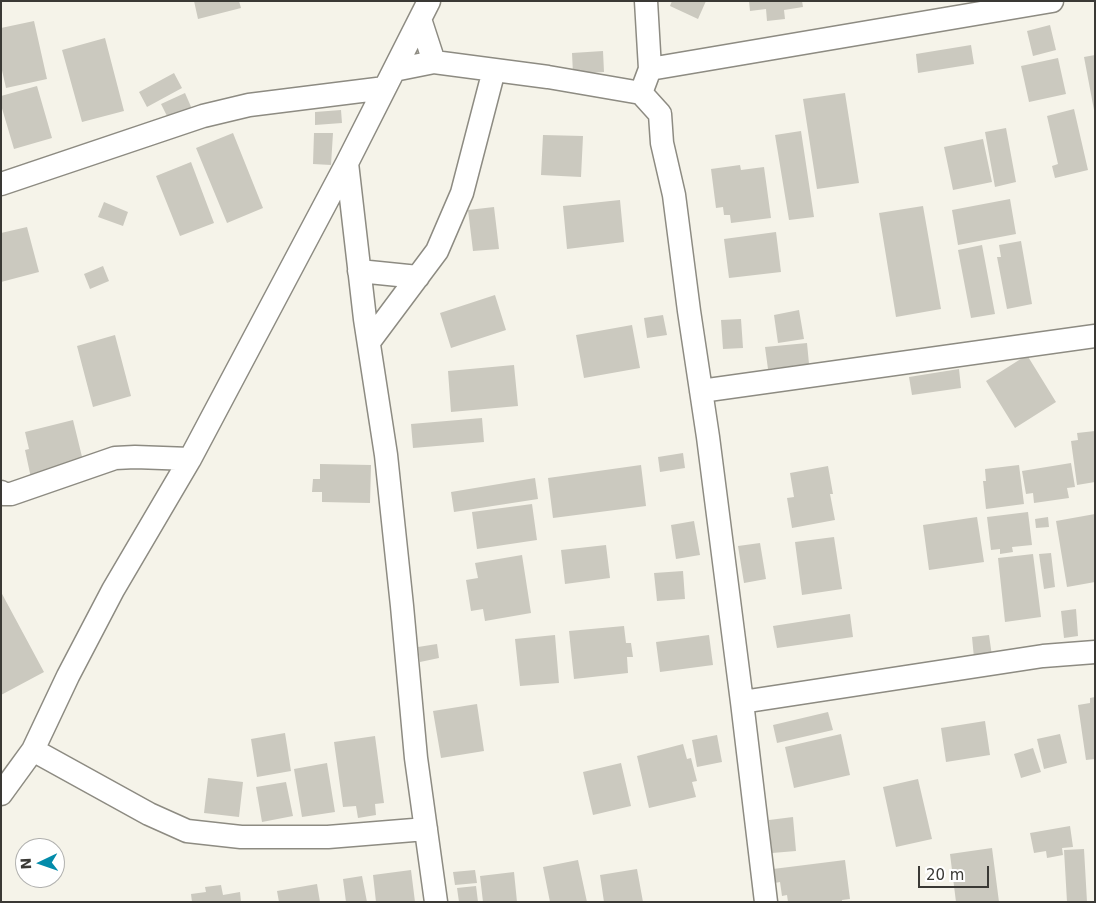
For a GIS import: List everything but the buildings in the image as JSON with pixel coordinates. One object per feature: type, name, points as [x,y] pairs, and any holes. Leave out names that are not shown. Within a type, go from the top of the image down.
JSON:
[{"type":"street","points":[[641,93],[650,69],[646,1]]},
{"type":"street","points":[[650,69],[1019,4],[1052,1]]},
{"type":"street","points":[[425,10],[434,62]]},
{"type":"street","points":[[1,794],[33,750],[68,676],[113,590],[190,459],[347,163],[425,10]]},
{"type":"street","points":[[1,184],[203,116],[250,105],[390,79],[434,62],[548,77],[641,93],[660,114],[662,143],[674,195],[688,312],[709,446],[766,902]]},
{"type":"street","points":[[368,342],[438,251],[462,192],[494,70]]},
{"type":"street","points":[[347,163],[368,342],[386,455],[416,758],[436,902]]},
{"type":"street","points":[[359,271],[418,277]]},
{"type":"street","points":[[701,391],[1095,336]]},
{"type":"street","points":[[1,492],[3,494],[11,494],[115,458],[190,459]]},
{"type":"street","points":[[742,702],[1043,656],[1095,652]]},
{"type":"street","points":[[33,750],[149,814],[187,831],[241,838],[328,837],[426,828]]}]
